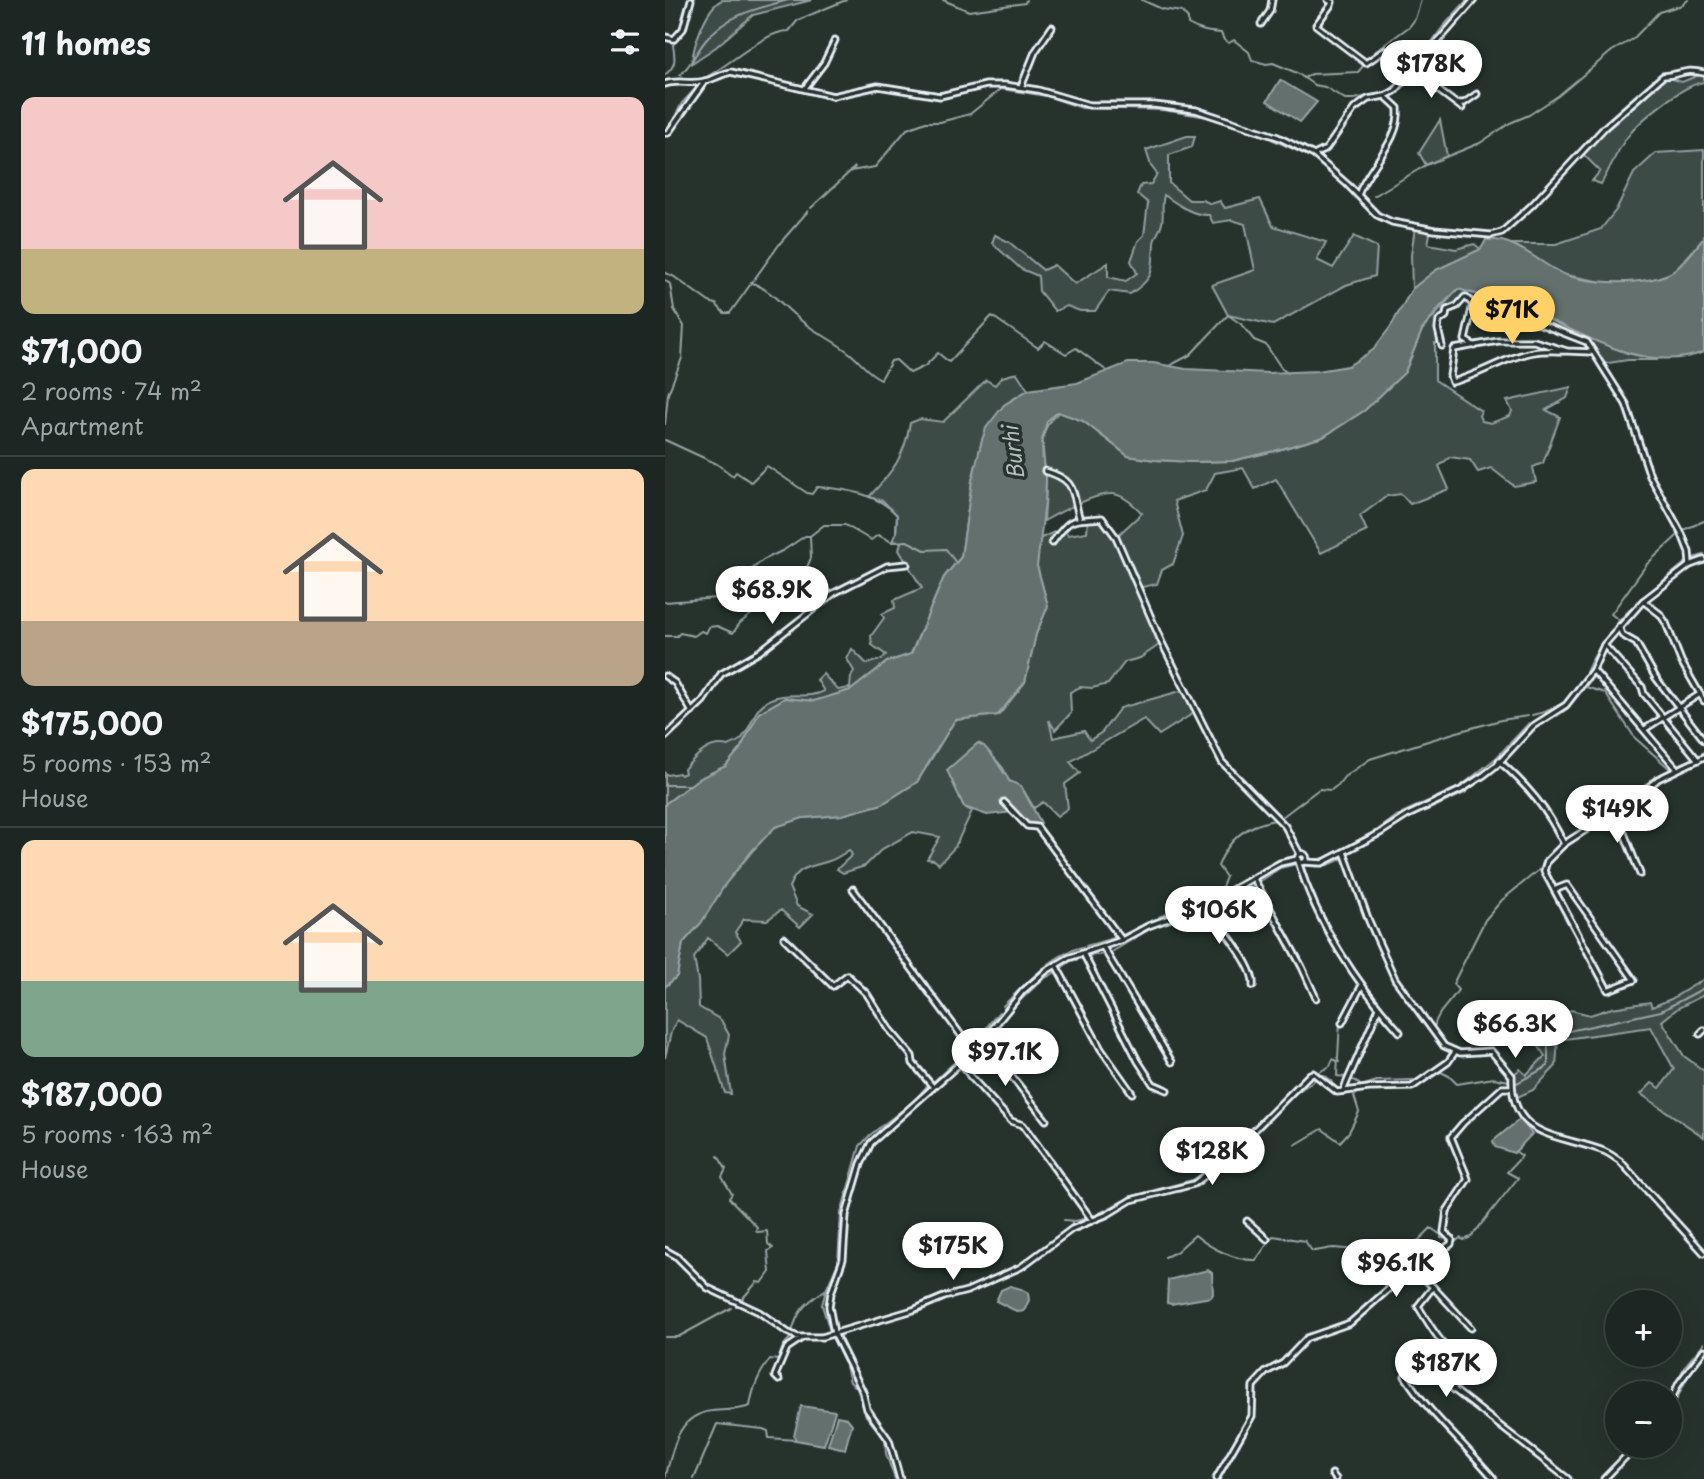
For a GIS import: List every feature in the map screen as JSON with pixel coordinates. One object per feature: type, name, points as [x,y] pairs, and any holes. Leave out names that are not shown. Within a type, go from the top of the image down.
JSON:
[{"type":"street","points":[[665,37],[674,39],[683,29],[691,0]]},
{"type":"street","points":[[1261,24],[1270,11],[1272,0]]},
{"type":"street","points":[[1328,0],[1332,2],[1331,5],[1316,25],[1366,63],[1385,50],[1462,108]]},
{"type":"street","points":[[1314,155],[1326,149],[1354,109],[1368,99],[1395,91],[1474,0]]},
{"type":"street","points":[[1021,87],[1035,52],[1052,27]]},
{"type":"street","points":[[805,88],[824,63],[835,40]]},
{"type":"street","points":[[665,84],[674,81],[705,81],[731,72],[832,96],[878,86],[940,96],[986,85],[1038,90],[1089,105],[1154,105],[1196,110],[1278,137],[1314,155],[1358,194],[1377,215],[1405,225],[1491,235],[1502,232],[1532,205],[1629,104],[1663,76],[1688,69],[1704,73]]},
{"type":"street","points":[[665,133],[668,133],[705,81]]},
{"type":"street","points":[[1457,104],[1464,103],[1477,94]]},
{"type":"street","points":[[1358,194],[1399,122],[1398,108],[1385,96]]},
{"type":"street","points":[[1442,346],[1439,321],[1446,316],[1447,310],[1457,306],[1465,296],[1473,304],[1496,308],[1506,317],[1530,320],[1587,342],[1626,404],[1650,476],[1682,534],[1689,552],[1690,565]]},
{"type":"street","points":[[1473,304],[1465,340],[1475,346]]},
{"type":"street","points":[[1567,351],[1534,341],[1498,341],[1454,349],[1450,376],[1452,382],[1533,351],[1592,352]]},
{"type":"street","points":[[1045,471],[1065,477],[1071,484],[1079,517]]},
{"type":"street","points":[[1052,543],[1066,523],[1079,517],[1102,518],[1116,537],[1162,643],[1222,762],[1286,826],[1300,854],[1298,860],[1321,917],[1362,985],[1400,1032]]},
{"type":"street","points":[[900,1479],[889,1440],[867,1409],[863,1392],[834,1333],[829,1306],[843,1259],[846,1215],[861,1164],[877,1136],[976,1049],[1023,991],[1056,965],[1068,958],[1122,940],[1147,926],[1205,905],[1280,863],[1298,860],[1322,863],[1408,815],[1465,788],[1491,769],[1533,726],[1566,705],[1593,670],[1604,645],[1643,601],[1690,565],[1704,559]]},
{"type":"street","points":[[665,737],[703,701],[721,674],[759,652],[834,593],[887,566],[907,564]]},
{"type":"street","points":[[1643,601],[1660,614],[1666,623],[1681,661],[1704,701]]},
{"type":"street","points":[[1619,626],[1622,635],[1636,643],[1656,678],[1704,740]]},
{"type":"street","points":[[1604,645],[1642,687],[1644,694],[1698,760]]},
{"type":"street","points":[[1593,670],[1677,770]]},
{"type":"street","points":[[665,676],[675,683],[692,712]]},
{"type":"street","points":[[1645,729],[1700,694]]},
{"type":"street","points":[[1554,890],[1567,885],[1634,980],[1608,990],[1554,890],[1544,871],[1547,861],[1564,844],[1637,797],[1658,779],[1704,757]]},
{"type":"street","points":[[1499,761],[1540,801],[1564,844]]},
{"type":"street","points":[[1004,802],[1027,827],[1037,827],[1122,940]]},
{"type":"street","points":[[1615,810],[1640,874]]},
{"type":"street","points":[[1344,852],[1369,921],[1395,979],[1444,1046],[1455,1052],[1491,1051],[1512,1076],[1511,1088],[1517,1112],[1528,1124],[1562,1139],[1603,1150],[1620,1161],[1704,1253]]},
{"type":"street","points":[[1300,854],[1306,856],[1305,862]]},
{"type":"street","points":[[1254,879],[1303,967],[1316,998]]},
{"type":"street","points":[[853,889],[969,1046],[976,1049]]},
{"type":"street","points":[[1205,905],[1247,964],[1253,986]]},
{"type":"street","points":[[784,938],[833,986],[848,975],[867,994],[889,1029],[912,1056],[913,1063],[933,1087]]},
{"type":"street","points":[[1103,947],[1173,1062]]},
{"type":"street","points":[[1083,953],[1138,1061],[1153,1084],[1167,1090]]},
{"type":"street","points":[[1056,965],[1101,1049],[1132,1093]]},
{"type":"street","points":[[1342,1023],[1362,985]]},
{"type":"street","points":[[1342,1091],[1379,1009]]},
{"type":"street","points":[[983,1040],[1046,1120]]},
{"type":"street","points":[[665,1250],[677,1256],[708,1288],[759,1312],[787,1332],[803,1337],[823,1337],[967,1291],[1021,1267],[1072,1229],[1108,1214],[1131,1200],[1187,1187],[1223,1162],[1310,1074],[1318,1076],[1333,1091],[1412,1087],[1448,1062],[1455,1052]]},
{"type":"street","points":[[961,1062],[970,1076],[1011,1121],[1023,1125],[1092,1220]]},
{"type":"street","points":[[1216,1479],[1252,1416],[1253,1386],[1266,1372],[1283,1363],[1307,1338],[1350,1323],[1392,1286],[1452,1242],[1444,1232],[1444,1217],[1468,1179],[1451,1139],[1502,1088],[1511,1088]]},
{"type":"street","points":[[1247,1221],[1268,1239]]},
{"type":"street","points":[[1416,1270],[1471,1328]]},
{"type":"street","points":[[1433,1287],[1418,1306],[1431,1328],[1452,1354],[1465,1364],[1453,1389],[1568,1479]]},
{"type":"street","points":[[779,1380],[775,1376],[785,1350],[803,1337]]},
{"type":"street","points":[[1681,1381],[1704,1350]]},
{"type":"street","points":[[1416,1364],[1405,1376],[1417,1396],[1494,1479]]},
{"type":"street","points":[[1604,1479],[1624,1458]]},
{"type":"street","points":[[1332,1474],[1336,1479]]},
{"type":"shaded area","points":[[722,0],[812,0],[753,15],[716,47],[692,63],[698,37],[706,19]]},
{"type":"shaded area","points":[[1704,73],[1704,82],[1675,95],[1634,129],[1620,147],[1601,184],[1592,181],[1600,171],[1581,152],[1663,76],[1674,75],[1671,79],[1682,82]]},
{"type":"shaded area","points":[[1440,120],[1447,156],[1426,165],[1419,153]]},
{"type":"shaded area","points":[[1187,136],[1195,136],[1192,147],[1169,155],[1169,183],[1189,200],[1203,200],[1211,204],[1220,201],[1225,208],[1260,199],[1273,226],[1326,242],[1317,260],[1333,268],[1354,236],[1377,247],[1375,276],[1346,285],[1273,325],[1228,315],[1212,285],[1255,270],[1245,224],[1232,220],[1213,223],[1209,215],[1191,211],[1164,195],[1162,223],[1155,240],[1151,273],[1144,283],[1130,294],[1109,291],[1095,311],[1080,311],[1067,306],[1055,311],[1039,291],[1038,276],[1021,269],[992,243],[995,235],[1009,242],[1043,270],[1054,265],[1075,284],[1108,263],[1108,277],[1126,281],[1137,273],[1131,261],[1138,241],[1144,235],[1148,203],[1137,194],[1141,185],[1151,184],[1157,174],[1151,166],[1146,150]]},
{"type":"shaded area","points":[[1704,150],[1704,238],[1674,272],[1645,282],[1608,283],[1561,274],[1512,244],[1556,244],[1601,229],[1616,210],[1634,173],[1656,153]]},
{"type":"shaded area","points":[[1415,227],[1431,229],[1428,244],[1456,249],[1474,244],[1481,249],[1436,270],[1412,289],[1411,255]]},
{"type":"shaded area","points":[[1458,289],[1519,307],[1627,353],[1658,360],[1628,360],[1602,364],[1587,342],[1530,320],[1506,317],[1496,308],[1473,304],[1465,297],[1457,306],[1447,310],[1439,326],[1440,342],[1435,343],[1435,380],[1481,411],[1479,416],[1482,421],[1491,423],[1510,416],[1512,411],[1507,401],[1571,387],[1567,398],[1546,410],[1560,417],[1543,463],[1533,467],[1536,482],[1514,486],[1491,468],[1478,472],[1470,460],[1450,457],[1439,466],[1449,489],[1410,504],[1401,494],[1387,496],[1360,516],[1367,531],[1321,553],[1276,479],[1255,489],[1243,468],[1215,473],[1206,490],[1174,501],[1183,536],[1173,564],[1162,570],[1157,584],[1137,588],[1162,643],[1140,658],[1125,662],[1108,684],[1092,688],[1080,687],[1070,692],[1071,713],[1055,730],[1049,720],[1053,738],[1084,731],[1090,740],[1102,732],[1120,708],[1184,690],[1197,711],[1159,735],[1144,719],[1070,762],[1080,773],[1065,784],[1068,808],[1057,816],[1043,802],[1034,808],[1021,786],[1009,781],[1004,773],[964,807],[972,811],[955,847],[939,864],[927,859],[940,837],[913,832],[882,849],[865,866],[843,873],[837,869],[852,855],[849,850],[834,859],[801,871],[789,887],[797,906],[813,914],[800,927],[781,910],[767,920],[744,919],[735,932],[741,941],[728,954],[708,938],[694,958],[699,1007],[721,1020],[729,1035],[725,1054],[731,1094],[725,1093],[707,1038],[677,1020],[671,1032],[665,1058],[665,987],[677,976],[683,943],[701,923],[726,883],[752,851],[775,827],[803,818],[842,815],[882,804],[917,782],[955,720],[999,715],[1025,682],[1036,634],[1048,606],[1037,566],[1039,539],[1063,528],[1068,535],[1087,532],[1088,519],[1102,518],[1116,537],[1142,513],[1129,501],[1113,494],[1078,504],[1044,521],[1044,435],[1046,427],[1059,412],[1083,421],[1128,456],[1155,460],[1232,461],[1323,437],[1365,410],[1405,372],[1422,330]]},
{"type":"shaded area","points":[[1017,373],[1028,390],[1004,405],[982,440],[972,481],[961,557],[944,577],[911,654],[887,662],[851,690],[814,701],[785,698],[759,713],[740,749],[726,766],[698,779],[665,804],[665,773],[681,775],[703,751],[739,741],[765,703],[777,697],[811,695],[824,691],[817,680],[823,674],[838,690],[850,688],[854,671],[847,659],[852,649],[867,664],[886,655],[872,645],[871,636],[884,618],[882,614],[895,608],[894,600],[922,588],[899,550],[901,542],[892,542],[896,533],[897,515],[883,501],[869,497],[896,464],[910,423],[920,419],[943,422],[986,380],[995,385],[1002,377]]},
{"type":"shaded area","points":[[1704,979],[1704,995],[1678,1008],[1662,1021],[1684,1056],[1704,1071],[1704,1137],[1641,1094],[1652,1083],[1660,1088],[1674,1069],[1651,1027],[1558,1040],[1556,1066],[1533,1090],[1513,1099],[1512,1076],[1520,1069],[1526,1075],[1545,1056],[1525,1025],[1543,1016],[1553,1020],[1571,1010],[1590,1015],[1612,1008],[1650,1002],[1652,1007]]},
{"type":"water","points":[[1280,80],[1317,102],[1300,122],[1267,101]]},
{"type":"water","name":"Burhi","points":[[1704,238],[1704,352],[1680,358],[1633,354],[1610,347],[1520,307],[1458,289],[1422,330],[1405,372],[1365,410],[1323,437],[1232,461],[1155,460],[1128,456],[1083,421],[1058,412],[1047,421],[1042,440],[1046,478],[1037,566],[1048,606],[1036,634],[1025,682],[998,715],[955,720],[917,782],[882,804],[842,815],[803,818],[775,827],[726,883],[701,923],[683,943],[677,976],[665,987],[665,804],[698,779],[726,766],[740,749],[759,713],[785,698],[814,701],[851,690],[887,662],[911,654],[944,577],[961,557],[972,481],[982,440],[986,428],[1004,405],[1028,390],[1077,383],[1128,363],[1268,373],[1318,371],[1348,366],[1373,350],[1391,326],[1412,289],[1436,270],[1481,249],[1486,240],[1506,242],[1559,272],[1584,280],[1635,282],[1665,276],[1675,270]]},
{"type":"water","points":[[978,743],[984,746],[1003,768],[1009,781],[1021,786],[1041,823],[1037,827],[1027,826],[1013,812],[987,815],[964,807],[947,770]]},
{"type":"water","points":[[1520,1119],[1532,1134],[1514,1153],[1495,1147],[1493,1141]]},
{"type":"water","points":[[1208,1270],[1212,1273],[1211,1297],[1167,1303],[1168,1280]]},
{"type":"water","points":[[1010,1286],[1028,1293],[1029,1300],[1024,1311],[1018,1312],[996,1301],[1001,1290]]},
{"type":"water","points":[[801,1406],[835,1411],[824,1445],[796,1440],[794,1436]]},
{"type":"water","points":[[837,1416],[847,1418],[852,1424],[845,1449],[828,1445]]},
{"type":"waterway","points":[[665,75],[673,65],[673,45],[686,28],[694,0]]},
{"type":"waterway","points":[[680,75],[706,40],[723,24],[743,14],[788,0]]},
{"type":"waterway","points":[[700,80],[767,37],[789,31],[798,20],[846,0]]},
{"type":"waterway","points":[[943,0],[969,11],[1025,3],[1026,0]]},
{"type":"waterway","points":[[1142,0],[1162,9],[1182,12],[1188,19],[1188,24],[1204,31],[1221,33],[1229,43],[1234,40],[1249,52],[1252,60],[1273,63],[1297,73],[1314,85],[1325,87],[1345,99],[1387,92],[1404,78]]},
{"type":"waterway","points":[[1304,78],[1312,74],[1358,72],[1376,51],[1410,26],[1421,0]]},
{"type":"waterway","points":[[1411,70],[1467,0]]},
{"type":"waterway","points":[[1374,196],[1426,165],[1480,143],[1510,123],[1529,115],[1558,96],[1612,51],[1633,39],[1659,12],[1682,5],[1688,0]]},
{"type":"waterway","points":[[665,129],[668,130],[682,103],[698,86]]},
{"type":"waterway","points":[[850,171],[875,167],[907,129],[926,122],[940,122],[970,114],[1001,89],[1047,96],[1082,108],[1163,110],[1208,117],[1269,138],[1313,158],[1332,173]]},
{"type":"waterway","points":[[811,208],[855,167]]},
{"type":"waterway","points":[[1339,179],[1364,206]]},
{"type":"waterway","points":[[665,273],[716,304],[724,313],[730,313],[781,242],[808,211]]},
{"type":"waterway","points":[[665,280],[670,284],[674,309],[684,326],[682,358],[668,394],[665,424]]},
{"type":"waterway","points":[[751,282],[766,290],[803,322],[846,350],[869,372],[881,379],[891,361],[896,360],[910,373],[925,366],[938,353],[949,362],[992,316],[1038,348],[1045,341],[1066,354],[1076,348],[1107,371]]},
{"type":"waterway","points":[[1169,366],[1190,355],[1228,315],[1241,324],[1254,340],[1266,345],[1282,369],[1288,373]]},
{"type":"waterway","points":[[665,440],[717,464],[733,476],[736,472],[751,482],[767,466],[807,493],[812,494],[817,487],[871,497],[897,515],[896,533],[892,542]]},
{"type":"waterway","points":[[1681,531],[1704,521]]},
{"type":"waterway","points":[[665,636],[677,636],[680,633],[694,636],[701,631],[706,633],[709,627],[717,626],[733,633],[740,623],[758,609],[767,594],[798,588],[811,558],[810,536],[824,525],[845,525],[871,540],[878,535],[892,542],[907,541],[925,550],[946,549],[956,563]]},
{"type":"waterway","points":[[665,602],[730,597],[751,570],[763,560],[805,536],[810,536]]},
{"type":"waterway","points":[[1619,620],[1611,614],[1647,564],[1677,536]]},
{"type":"waterway","points":[[1693,558],[1704,555]]},
{"type":"waterway","points":[[1582,681],[1601,644],[1625,614],[1685,563]]},
{"type":"waterway","points":[[1686,570],[1704,563]]},
{"type":"waterway","points":[[1647,601],[1679,576]]},
{"type":"waterway","points":[[1626,626],[1643,605]]},
{"type":"waterway","points":[[1607,646],[1619,632]]},
{"type":"waterway","points":[[1597,669],[1605,649]]},
{"type":"waterway","points":[[1557,716],[1567,709],[1595,675]]},
{"type":"waterway","points":[[1586,687],[1605,693],[1635,738],[1669,768],[1673,767]]},
{"type":"waterway","points":[[1532,715],[1545,712],[1569,700]]},
{"type":"waterway","points":[[1282,817],[1319,789],[1331,790],[1370,759],[1501,720],[1528,716]]},
{"type":"waterway","points":[[1402,813],[1461,786],[1496,758],[1529,723]]},
{"type":"waterway","points":[[1698,756],[1704,752]]},
{"type":"waterway","points":[[995,759],[1004,773]]},
{"type":"waterway","points":[[1678,765],[1693,759]]},
{"type":"waterway","points":[[1678,771],[1704,759]]},
{"type":"waterway","points":[[1510,773],[1518,781]]},
{"type":"waterway","points":[[1347,854],[1407,819],[1465,793],[1483,777]]},
{"type":"waterway","points":[[1643,795],[1664,778]]},
{"type":"waterway","points":[[665,785],[690,785]]},
{"type":"waterway","points":[[1618,811],[1625,807]]},
{"type":"waterway","points":[[1379,829],[1398,815]]},
{"type":"waterway","points":[[1222,887],[1226,877],[1218,866],[1233,840],[1255,825],[1275,820]]},
{"type":"waterway","points":[[1555,855],[1598,824]]},
{"type":"waterway","points":[[1312,860],[1326,858],[1375,831]]},
{"type":"waterway","points":[[1302,865],[1323,866],[1343,858]]},
{"type":"waterway","points":[[1259,882],[1280,868],[1297,864]]},
{"type":"waterway","points":[[1434,1028],[1440,1013],[1458,990],[1453,984],[1485,920],[1502,900],[1540,869]]},
{"type":"waterway","points":[[1213,909],[1254,885]]},
{"type":"waterway","points":[[1159,917],[1199,901]]},
{"type":"waterway","points":[[1159,925],[1206,913]]},
{"type":"waterway","points":[[1121,936],[1156,919]]},
{"type":"waterway","points":[[1110,953],[1155,926]]},
{"type":"waterway","points":[[1086,946],[1117,937]]},
{"type":"waterway","points":[[1003,1006],[1051,963],[1072,950],[1083,947]]},
{"type":"waterway","points":[[1087,956],[1106,954]]},
{"type":"waterway","points":[[1060,969],[1071,961],[1083,958]]},
{"type":"waterway","points":[[1008,1012],[1042,980],[1056,972]]},
{"type":"waterway","points":[[1517,1083],[1548,1066],[1548,1042],[1555,1034],[1661,1011],[1704,988]]},
{"type":"waterway","points":[[972,1045],[999,1012]]},
{"type":"waterway","points":[[988,1041],[1005,1016]]},
{"type":"waterway","points":[[1340,1021],[1337,1076],[1345,1077]]},
{"type":"waterway","points":[[966,1066],[984,1045]]},
{"type":"waterway","points":[[933,1082],[970,1048]]},
{"type":"waterway","points":[[1307,1079],[1330,1066],[1333,1059],[1339,1062]]},
{"type":"waterway","points":[[925,1099],[961,1068]]},
{"type":"waterway","points":[[1434,1074],[1441,1072],[1457,1084],[1494,1078],[1509,1081]]},
{"type":"waterway","points":[[1215,1171],[1292,1096],[1320,1076],[1324,1075],[1332,1081]]},
{"type":"waterway","points":[[1350,1079],[1361,1086],[1377,1081],[1414,1080]]},
{"type":"waterway","points":[[1295,1145],[1322,1129],[1340,1142],[1349,1132],[1359,1112],[1354,1096],[1361,1091],[1414,1089],[1426,1079]]},
{"type":"waterway","points":[[830,1331],[822,1305],[838,1263],[841,1213],[860,1146],[914,1101],[928,1085]]},
{"type":"waterway","points":[[1245,1137],[1291,1091]]},
{"type":"waterway","points":[[894,1125],[917,1106]]},
{"type":"waterway","points":[[871,1148],[878,1139]]},
{"type":"waterway","points":[[1129,1197],[1196,1179],[1238,1142]]},
{"type":"waterway","points":[[1421,1271],[1460,1238],[1464,1240],[1471,1237],[1518,1178],[1507,1172],[1522,1156],[1515,1151]]},
{"type":"waterway","points":[[718,1156],[726,1169],[722,1177],[732,1194],[729,1198],[757,1227],[758,1232],[767,1231],[768,1244],[773,1248],[768,1251],[770,1272],[762,1283],[757,1282],[736,1306]]},
{"type":"waterway","points":[[1198,1186],[1211,1175]]},
{"type":"waterway","points":[[1178,1192],[1194,1186]]},
{"type":"waterway","points":[[1158,1195],[1171,1192]]},
{"type":"waterway","points":[[1094,1216],[1123,1201]]},
{"type":"waterway","points":[[1071,1222],[1078,1231],[1116,1211]]},
{"type":"waterway","points":[[1064,1220],[1087,1218]]},
{"type":"waterway","points":[[1165,1257],[1176,1252],[1195,1235],[1224,1253],[1248,1260],[1256,1260],[1273,1236],[1305,1241],[1312,1251],[1334,1248],[1361,1250],[1379,1246],[1393,1255],[1419,1240],[1431,1228],[1449,1242]]},
{"type":"waterway","points":[[1398,1284],[1417,1273]]},
{"type":"waterway","points":[[1363,1314],[1391,1289]]},
{"type":"waterway","points":[[792,1332],[804,1307],[825,1290]]},
{"type":"waterway","points":[[665,1337],[678,1337],[731,1308]]},
{"type":"waterway","points":[[1336,1331],[1355,1322]]},
{"type":"waterway","points":[[665,1479],[674,1446],[683,1427],[700,1414],[750,1406],[763,1370],[770,1359],[778,1360],[783,1346],[791,1337]]},
{"type":"waterway","points":[[832,1337],[844,1362]]},
{"type":"waterway","points":[[1677,1381],[1685,1366],[1704,1343]]},
{"type":"waterway","points":[[1682,1388],[1704,1356]]},
{"type":"waterway","points":[[846,1366],[850,1382],[857,1388],[866,1416],[885,1440],[886,1454],[895,1479]]},
{"type":"waterway","points":[[694,1479],[717,1424],[763,1429],[768,1431],[769,1438],[796,1440]]}]
